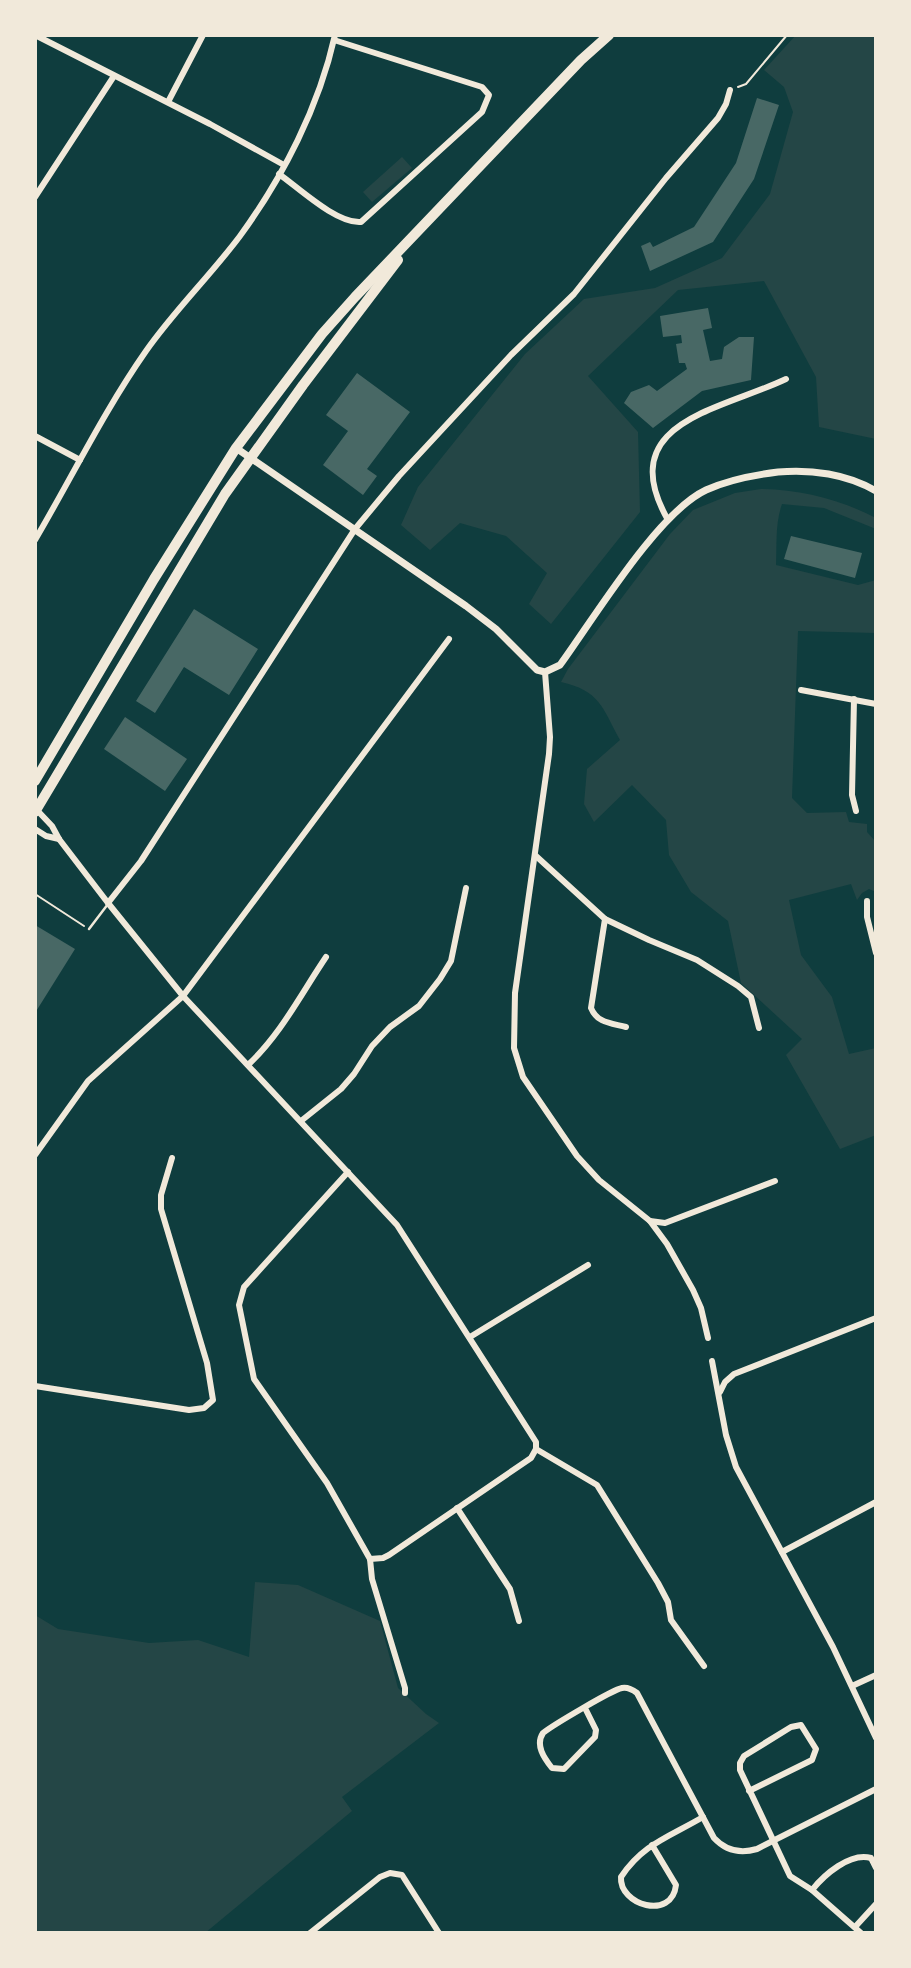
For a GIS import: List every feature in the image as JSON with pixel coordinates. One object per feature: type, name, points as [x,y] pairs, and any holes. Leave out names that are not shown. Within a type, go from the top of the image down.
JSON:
[{"type":"main road","points":[[35,781],[154,579],[236,448],[322,334],[581,60],[609,35]]},
{"type":"main road","points":[[36,810],[205,526],[250,457],[424,226]]},
{"type":"street","points":[[35,35],[168,102],[284,165]]},
{"type":"street","points":[[168,102],[203,35]]},
{"type":"street","points":[[35,540],[146,350],[239,237],[279,174],[306,121],[335,38],[482,87],[489,95],[482,112],[362,222],[351,223],[336,215],[279,174]]},
{"type":"street","points":[[35,197],[114,76]]},
{"type":"street","points":[[108,903],[141,860],[355,529],[399,476],[511,355],[574,294],[666,178],[718,118],[730,90]]},
{"type":"street","points":[[668,520],[658,502],[652,476],[656,453],[662,441],[670,433],[705,412],[786,379]]},
{"type":"street","points":[[35,436],[80,460]]},
{"type":"street","points":[[236,448],[472,611],[496,629],[528,663],[545,672],[560,666],[648,543],[668,520],[705,491],[764,474],[787,471],[843,478],[876,491]]},
{"type":"street","points":[[35,1155],[88,1081],[183,996],[449,639]]},
{"type":"street","points":[[545,672],[550,737],[536,856],[515,993],[513,1044],[519,1066],[536,1099],[577,1156],[599,1180],[650,1221],[688,1279],[701,1308],[708,1338]]},
{"type":"street","points":[[801,690],[876,704]]},
{"type":"street","points":[[854,699],[852,795],[856,811]]},
{"type":"street","points":[[36,810],[52,826],[108,903],[183,996],[397,1225],[536,1442],[531,1458],[389,1555],[370,1559]]},
{"type":"street","points":[[35,829],[59,839]]},
{"type":"street","points":[[536,856],[605,919],[697,960],[738,986],[751,997],[759,1028]]},
{"type":"street","points":[[301,1121],[341,1088],[354,1074],[372,1046],[390,1027],[419,1006],[440,979],[451,961],[466,887]]},
{"type":"street","points":[[867,901],[867,917],[876,953]]},
{"type":"street","points":[[605,919],[591,1008],[595,1017],[626,1027]]},
{"type":"street","points":[[248,1065],[268,1045],[284,1023],[326,957]]},
{"type":"street","points":[[35,1386],[189,1410],[204,1408],[213,1400],[207,1363],[161,1209],[163,1186],[172,1158]]},
{"type":"street","points":[[348,1172],[244,1287],[239,1305],[254,1378],[327,1483],[370,1559],[372,1578],[397,1656],[405,1693]]},
{"type":"street","points":[[650,1221],[665,1223],[775,1181]]},
{"type":"street","points":[[470,1337],[588,1265]]},
{"type":"street","points":[[719,1397],[720,1389],[734,1374],[876,1318]]},
{"type":"street","points":[[712,1361],[726,1434],[736,1467],[852,1686],[876,1738]]},
{"type":"street","points":[[536,1449],[597,1485],[663,1592],[671,1620],[704,1666]]},
{"type":"street","points":[[782,1552],[876,1502]]},
{"type":"street","points":[[457,1508],[510,1589],[519,1621]]},
{"type":"street","points":[[852,1686],[876,1675]]},
{"type":"street","points":[[585,1707],[596,1730],[596,1737],[564,1769],[552,1768],[540,1747],[540,1738],[547,1730],[585,1707],[621,1688],[632,1690],[637,1693],[714,1838],[732,1851],[749,1851],[876,1789]]},
{"type":"street","points":[[749,1791],[812,1760],[816,1749],[804,1728],[791,1727],[741,1759],[740,1770],[749,1791],[771,1840],[790,1876],[861,1933]]},
{"type":"street","points":[[652,1845],[676,1885],[669,1899],[651,1908],[626,1893],[620,1883],[621,1877],[636,1856],[652,1845],[703,1817]]},
{"type":"street","points":[[812,1891],[824,1876],[856,1858],[871,1858],[876,1868]]},
{"type":"street","points":[[310,1933],[380,1877],[390,1873],[402,1875],[439,1933]]},
{"type":"street","points":[[855,1927],[876,1904]]},
{"type":"lane","points":[[89,929],[108,903]]},
{"type":"path","points":[[730,90],[746,84],[787,35]]},
{"type":"path","points":[[35,894],[89,929]]},
{"type":"shaded area","points":[[796,35],[876,35],[876,439],[819,427],[816,377],[764,281],[678,290],[588,376],[638,432],[640,512],[551,624],[529,604],[547,573],[506,536],[460,523],[430,550],[401,525],[418,487],[525,354],[584,299],[655,288],[722,258],[770,194],[793,112],[784,87],[764,70]]},
{"type":"shaded area","points":[[402,157],[412,168],[372,202],[363,192]]},
{"type":"shaded area","points":[[761,489],[820,497],[876,518],[876,529],[824,508],[782,504],[777,534],[776,565],[858,585],[876,580],[876,633],[798,631],[792,798],[807,813],[846,812],[849,822],[867,824],[867,832],[876,842],[876,892],[869,889],[857,900],[851,884],[789,900],[801,955],[832,997],[849,1054],[876,1048],[876,1135],[840,1149],[786,1055],[802,1039],[741,983],[728,921],[691,892],[669,855],[666,820],[632,785],[594,822],[584,804],[587,769],[620,740],[604,710],[592,696],[584,690],[561,682],[670,534],[693,510],[735,493]]},
{"type":"shaded area","points":[[255,1582],[298,1585],[380,1621],[398,1688],[439,1723],[342,1797],[352,1811],[205,1933],[35,1933],[35,1615],[58,1629],[149,1643],[198,1640],[249,1657]]},
{"type":"building","points":[[757,98],[779,105],[754,179],[713,242],[650,271],[641,246],[650,242],[653,247],[694,227],[736,163]]},
{"type":"building","points":[[708,308],[712,328],[703,330],[710,361],[722,359],[724,347],[739,337],[754,337],[751,380],[702,391],[653,428],[624,403],[631,392],[649,385],[657,391],[687,369],[685,363],[679,363],[676,344],[682,343],[681,335],[663,337],[660,316]]},
{"type":"building","points":[[357,373],[410,412],[367,469],[377,476],[363,495],[323,465],[348,431],[326,415]]},
{"type":"building","points":[[791,536],[862,553],[855,578],[784,559]]},
{"type":"building","points":[[194,609],[258,649],[229,695],[184,667],[155,713],[136,701]]},
{"type":"building","points":[[125,717],[187,759],[165,791],[104,749]]},
{"type":"building","points":[[35,925],[75,949],[35,1013]]}]
